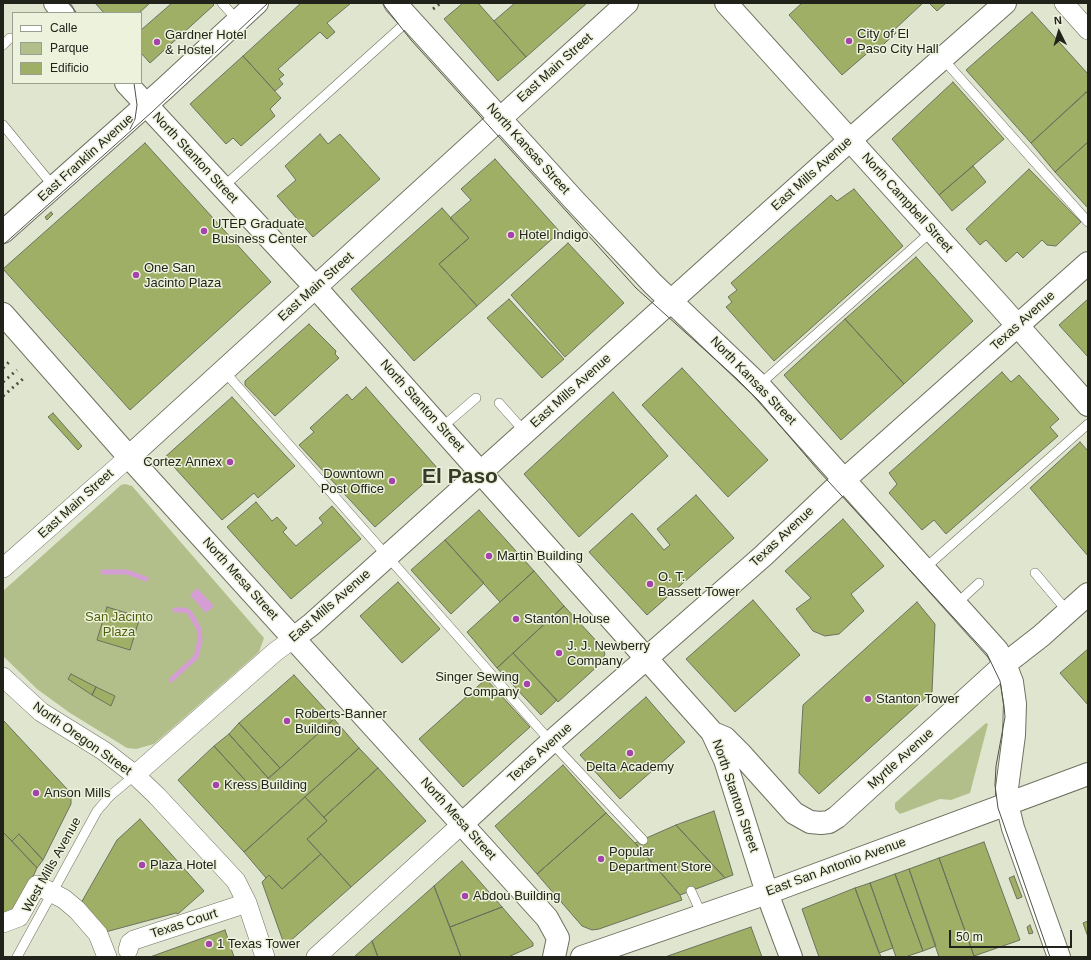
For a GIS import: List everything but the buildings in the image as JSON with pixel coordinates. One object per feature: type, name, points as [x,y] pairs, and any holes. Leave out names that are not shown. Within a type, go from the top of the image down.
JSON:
[{"type":"street","points":[[55,3],[62,12]]},
{"type":"street","name":"East Franklin Avenue","points":[[3,232],[146,105],[257,3]]},
{"type":"street","name":"North Kansas Street","points":[[395,3],[574,200],[672,301],[759,385],[997,650],[1005,664],[1012,682],[1015,704],[1014,735],[1007,788],[1007,804],[1013,828],[1059,957]]},
{"type":"street","name":"East Main Street","points":[[3,568],[316,288],[627,3]]},
{"type":"street","name":"North Campbell Street","points":[[726,3],[1019,326],[1088,405]]},
{"type":"street","name":"East Mills Avenue","points":[[135,775],[387,556],[850,140],[1005,3]]},
{"type":"street","points":[[1064,3],[1088,30]]},
{"type":"street","name":"North Stanton Street","points":[[127,84],[316,288],[712,732],[725,760],[767,893],[791,957]]},
{"type":"street","name":"Texas Avenue","points":[[316,957],[551,742],[763,556],[844,479],[1019,326],[1088,263]]},
{"type":"street","name":"North Mesa Street","points":[[3,314],[129,456],[547,918],[558,938],[554,957]]},
{"type":"street","name":"Myrtle Avenue","points":[[712,732],[726,738],[794,813],[810,822],[821,823],[837,817],[1005,664],[1088,594]]},
{"type":"street","name":"North Oregon Street","points":[[3,677],[24,698],[41,712],[104,751],[135,775],[157,796],[236,881],[246,903],[265,957]]},
{"type":"street","name":"East San Antonio Avenue","points":[[582,957],[767,893],[1088,774]]},
{"type":"street","points":[[3,923],[19,918],[37,884],[64,899],[77,910],[98,934],[107,957]]},
{"type":"street","name":"Texas Court","points":[[128,954],[130,943],[134,940],[246,903]]},
{"type":"lane","points":[[222,3],[238,21]]},
{"type":"lane","points":[[223,187],[410,19]]},
{"type":"lane","points":[[3,45],[10,38]]},
{"type":"lane","points":[[942,58],[1088,222]]},
{"type":"lane","points":[[3,125],[54,187]]},
{"type":"lane","points":[[759,385],[932,231]]},
{"type":"lane","points":[[224,371],[551,742],[643,840]]},
{"type":"lane","points":[[441,428],[476,398]]},
{"type":"lane","points":[[499,403],[525,432]]},
{"type":"lane","points":[[924,569],[1088,424]]},
{"type":"lane","points":[[1035,573],[1068,612]]},
{"type":"lane","points":[[956,604],[979,583]]},
{"type":"lane","name":"West Mills Avenue","points":[[17,957],[97,811],[110,796],[135,775]]},
{"type":"lane","points":[[691,891],[702,916]]},
{"type":"green space","name":"San Jacinto Plaza","points":[[125,484],[132,486],[264,638],[259,652],[154,744],[136,749],[127,748],[70,713],[37,689],[3,656],[3,591],[121,485]]},
{"type":"green space","points":[[986,723],[988,724],[970,793],[951,800],[940,799],[900,814],[895,809],[895,803]]},
{"type":"shaded area","points":[[197,588],[214,606],[206,613],[190,595]]},
{"type":"waterway","points":[[103,572],[127,572],[146,579]]},
{"type":"waterway","points":[[171,680],[196,657],[200,640],[199,629],[190,613],[185,610],[175,610]]},
{"type":"tram line","points":[[68,3],[76,12]]},
{"type":"tram line","points":[[3,245],[152,112],[268,3]]},
{"type":"tram line","points":[[382,3],[411,40],[636,288],[736,378],[760,402],[818,470],[987,654],[1000,681],[1005,717],[996,766],[995,785],[998,808],[1050,957]]},
{"type":"tram line","points":[[130,129],[135,119],[137,105],[134,84]]},
{"type":"railway","points":[[433,9],[441,3]]},
{"type":"railway","points":[[3,368],[9,362]]},
{"type":"railway","points":[[3,382],[17,370]]},
{"type":"railway","points":[[3,396],[24,378]]},
{"type":"place","name":"City of El Paso City Hall","points":[[849,41]]},
{"type":"place","name":"Gardner Hotel & Hostel","points":[[157,42]]},
{"type":"place","name":"UTEP Graduate Business Center","points":[[204,231]]},
{"type":"place","name":"Hotel Indigo","points":[[511,235]]},
{"type":"place","name":"One San Jacinto Plaza","points":[[136,275]]},
{"type":"place","name":"Cortez Annex","points":[[230,462]]},
{"type":"place","name":"Downtown Post Office","points":[[392,481]]},
{"type":"place","name":"Martin Building","points":[[489,556]]},
{"type":"place","name":"O. T. Bassett Tower","points":[[650,584]]},
{"type":"place","name":"Stanton House","points":[[516,619]]},
{"type":"place","name":"J. J. Newberry Company","points":[[559,653]]},
{"type":"place","name":"Singer Sewing Company","points":[[527,684]]},
{"type":"place","name":"Stanton Tower","points":[[868,699]]},
{"type":"place","name":"Roberts-Banner Building","points":[[287,721]]},
{"type":"place","name":"Delta Academy","points":[[630,753]]},
{"type":"place","name":"Kress Building","points":[[216,785]]},
{"type":"place","name":"Anson Mills","points":[[36,793]]},
{"type":"place","name":"Popular Department Store","points":[[601,859]]},
{"type":"place","name":"Plaza Hotel","points":[[142,865]]},
{"type":"place","name":"Abdou Building","points":[[465,896]]},
{"type":"place","name":"1 Texas Tower","points":[[209,944]]},
{"type":"district","name":"El Paso","points":[[460,477]]}]
